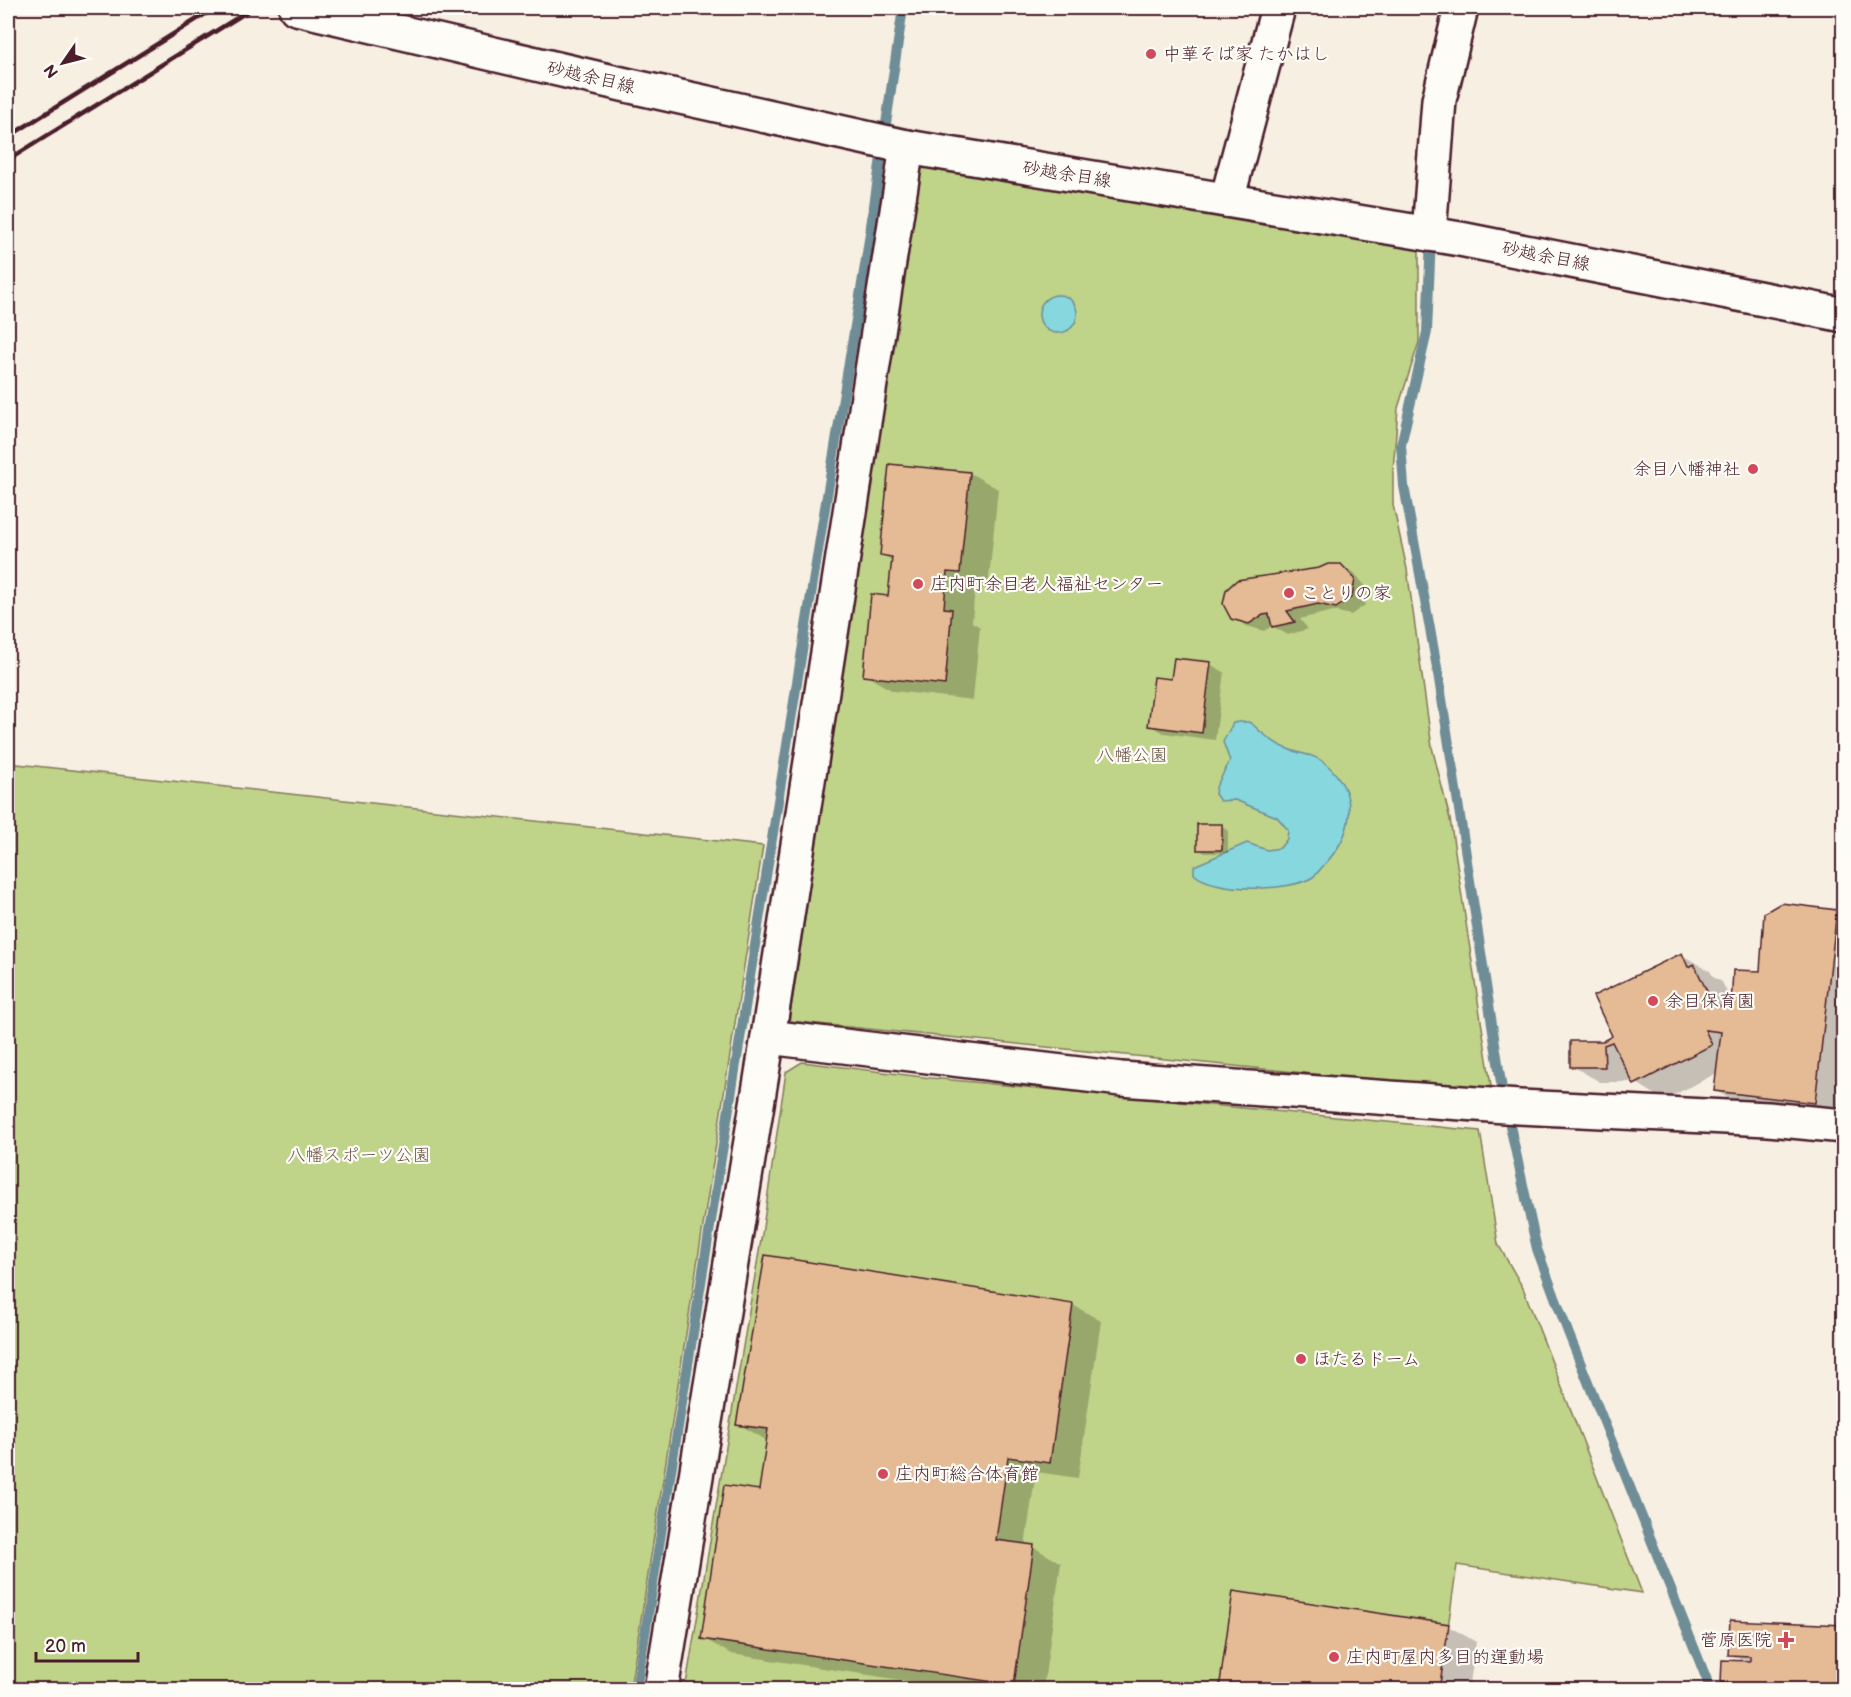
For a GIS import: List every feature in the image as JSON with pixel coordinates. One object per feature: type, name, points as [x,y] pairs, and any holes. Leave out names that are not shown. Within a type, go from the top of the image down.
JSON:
[{"type":"street","name":"砂越余目線","points":[[297,8],[626,85],[907,147],[1429,234],[1844,315]]},
{"type":"street","points":[[1227,200],[1278,8]]},
{"type":"street","points":[[1429,234],[1439,100],[1461,8]]},
{"type":"street","points":[[661,1689],[768,1037],[907,147]]},
{"type":"street","points":[[768,1037],[1121,1080],[1519,1107],[1768,1119],[1844,1126]]},
{"type":"green space","name":"八幡公園","points":[[920,167],[1419,244],[1419,342],[1398,408],[1393,505],[1407,569],[1432,747],[1450,819],[1492,1092],[789,1021]]},
{"type":"green space","name":"八幡スポーツ公園","points":[[8,763],[763,846],[630,1689],[8,1689]]},
{"type":"green space","points":[[802,1062],[931,1078],[1480,1131],[1498,1244],[1523,1288],[1642,1593],[1457,1565],[1439,1689],[685,1690],[762,1234],[786,1072]]},
{"type":"water","points":[[1058,295],[1072,300],[1077,314],[1072,328],[1058,333],[1044,328],[1039,314],[1044,300]]},
{"type":"water","points":[[1233,723],[1251,723],[1281,746],[1321,760],[1337,776],[1344,788],[1349,814],[1347,827],[1335,852],[1313,877],[1288,886],[1252,888],[1218,885],[1194,874],[1194,866],[1247,843],[1267,850],[1280,848],[1287,839],[1288,830],[1277,817],[1235,800],[1220,801],[1215,794],[1216,787],[1230,761],[1223,742]]},
{"type":"building","name":"庄内町余目老人福祉センター","points":[[889,464],[970,472],[960,573],[947,572],[944,608],[952,609],[945,685],[863,676],[871,594],[888,596],[892,557],[880,555]]},
{"type":"building","name":"ことりの家","points":[[1328,564],[1341,564],[1355,579],[1352,597],[1336,608],[1318,604],[1287,611],[1295,622],[1272,627],[1269,614],[1249,624],[1231,619],[1223,604],[1226,590],[1237,580],[1319,568]]},
{"type":"building","points":[[1174,658],[1211,662],[1202,733],[1148,726],[1154,677],[1171,679]]},
{"type":"building","points":[[1197,824],[1222,824],[1222,850],[1197,850]]},
{"type":"building","name":"余目保育園","points":[[1781,903],[1837,910],[1815,1103],[1714,1091],[1721,1032],[1705,1030],[1712,1045],[1634,1085],[1612,1042],[1604,1045],[1605,1067],[1570,1067],[1570,1041],[1603,1041],[1612,1036],[1593,996],[1682,953],[1688,967],[1694,964],[1714,1006],[1731,1007],[1733,970],[1760,971],[1764,913]]},
{"type":"building","name":"庄内町総合体育館","points":[[765,1255],[1073,1304],[1050,1463],[1008,1457],[996,1540],[1034,1545],[1014,1685],[701,1639],[724,1485],[759,1490],[768,1429],[736,1425]]},
{"type":"building","name":"庄内町屋内多目的運動場","points":[[1233,1591],[1449,1624],[1439,1690],[1219,1690]]},
{"type":"building","name":"菅原医院","points":[[1730,1620],[1844,1625],[1844,1688],[1721,1683],[1722,1660],[1750,1661],[1750,1656],[1728,1655]]},
{"type":"waterway","points":[[636,1690],[867,253],[903,8]]},
{"type":"waterway","points":[[1431,238],[1427,332],[1401,445],[1404,486],[1438,673],[1502,1089],[1537,1249],[1711,1690]]},
{"type":"railway","points":[[8,137],[215,8]]},
{"type":"railway","points":[[8,160],[253,8]]},
{"type":"place","name":"中華そば家 たかはし","points":[[1151,54]]},
{"type":"place","name":"余目八幡神社","points":[[1753,469]]},
{"type":"place","name":"庄内町余目老人福祉センター","points":[[918,584]]},
{"type":"place","name":"ことりの家","points":[[1289,593]]},
{"type":"place","name":"余目保育園","points":[[1653,1001]]},
{"type":"place","name":"ほたるドーム","points":[[1301,1359]]},
{"type":"place","name":"庄内町総合体育館","points":[[883,1474]]},
{"type":"place","name":"菅原医院","points":[[1786,1640]]},
{"type":"place","name":"庄内町屋内多目的運動場","points":[[1334,1657]]}]
